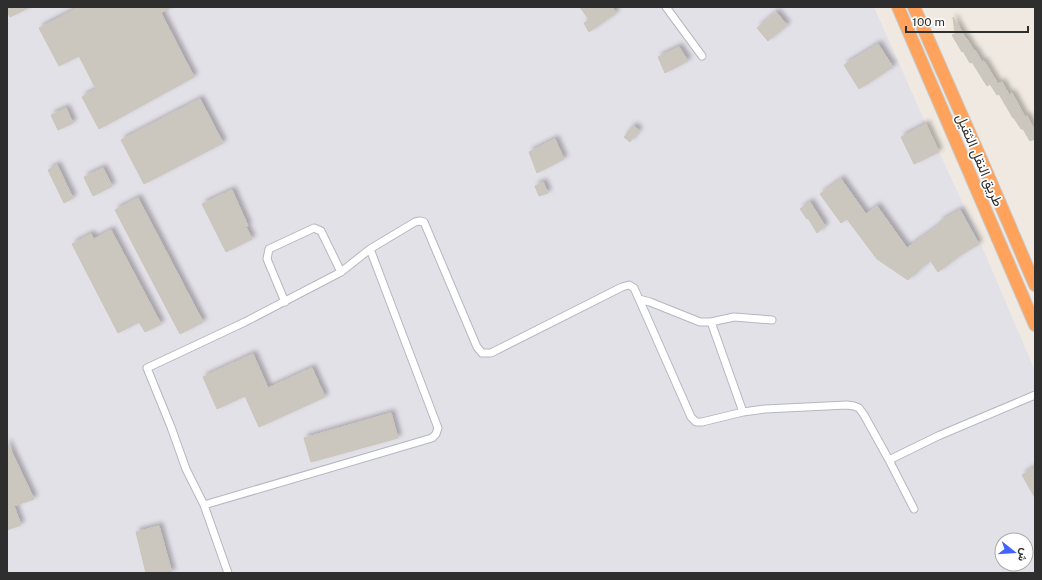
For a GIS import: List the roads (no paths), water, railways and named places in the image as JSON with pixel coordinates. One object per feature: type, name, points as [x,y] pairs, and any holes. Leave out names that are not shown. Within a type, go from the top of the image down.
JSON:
[{"type":"highway","name":"طريق النقل الثقيل","points":[[898,7],[1035,325]]},
{"type":"highway","name":"طريق النقل الثقيل","points":[[914,7],[1035,285]]},
{"type":"street","points":[[666,7],[702,56]]},
{"type":"street","points":[[228,573],[204,505],[186,469],[147,368],[245,322],[342,272],[370,249],[420,220],[424,222],[478,347],[482,353],[491,353],[622,287],[629,285],[634,288],[691,417],[696,422],[765,409],[847,405],[854,406],[859,408],[864,415],[914,509]]},
{"type":"street","points":[[285,302],[267,259],[269,249],[314,228],[321,231],[342,272]]},
{"type":"street","points":[[204,505],[432,438],[436,434],[438,428],[370,249]]},
{"type":"street","points":[[639,299],[700,322],[711,322],[734,317],[772,320]]},
{"type":"street","points":[[711,322],[743,412]]},
{"type":"street","points":[[889,460],[938,436],[1035,395]]}]
